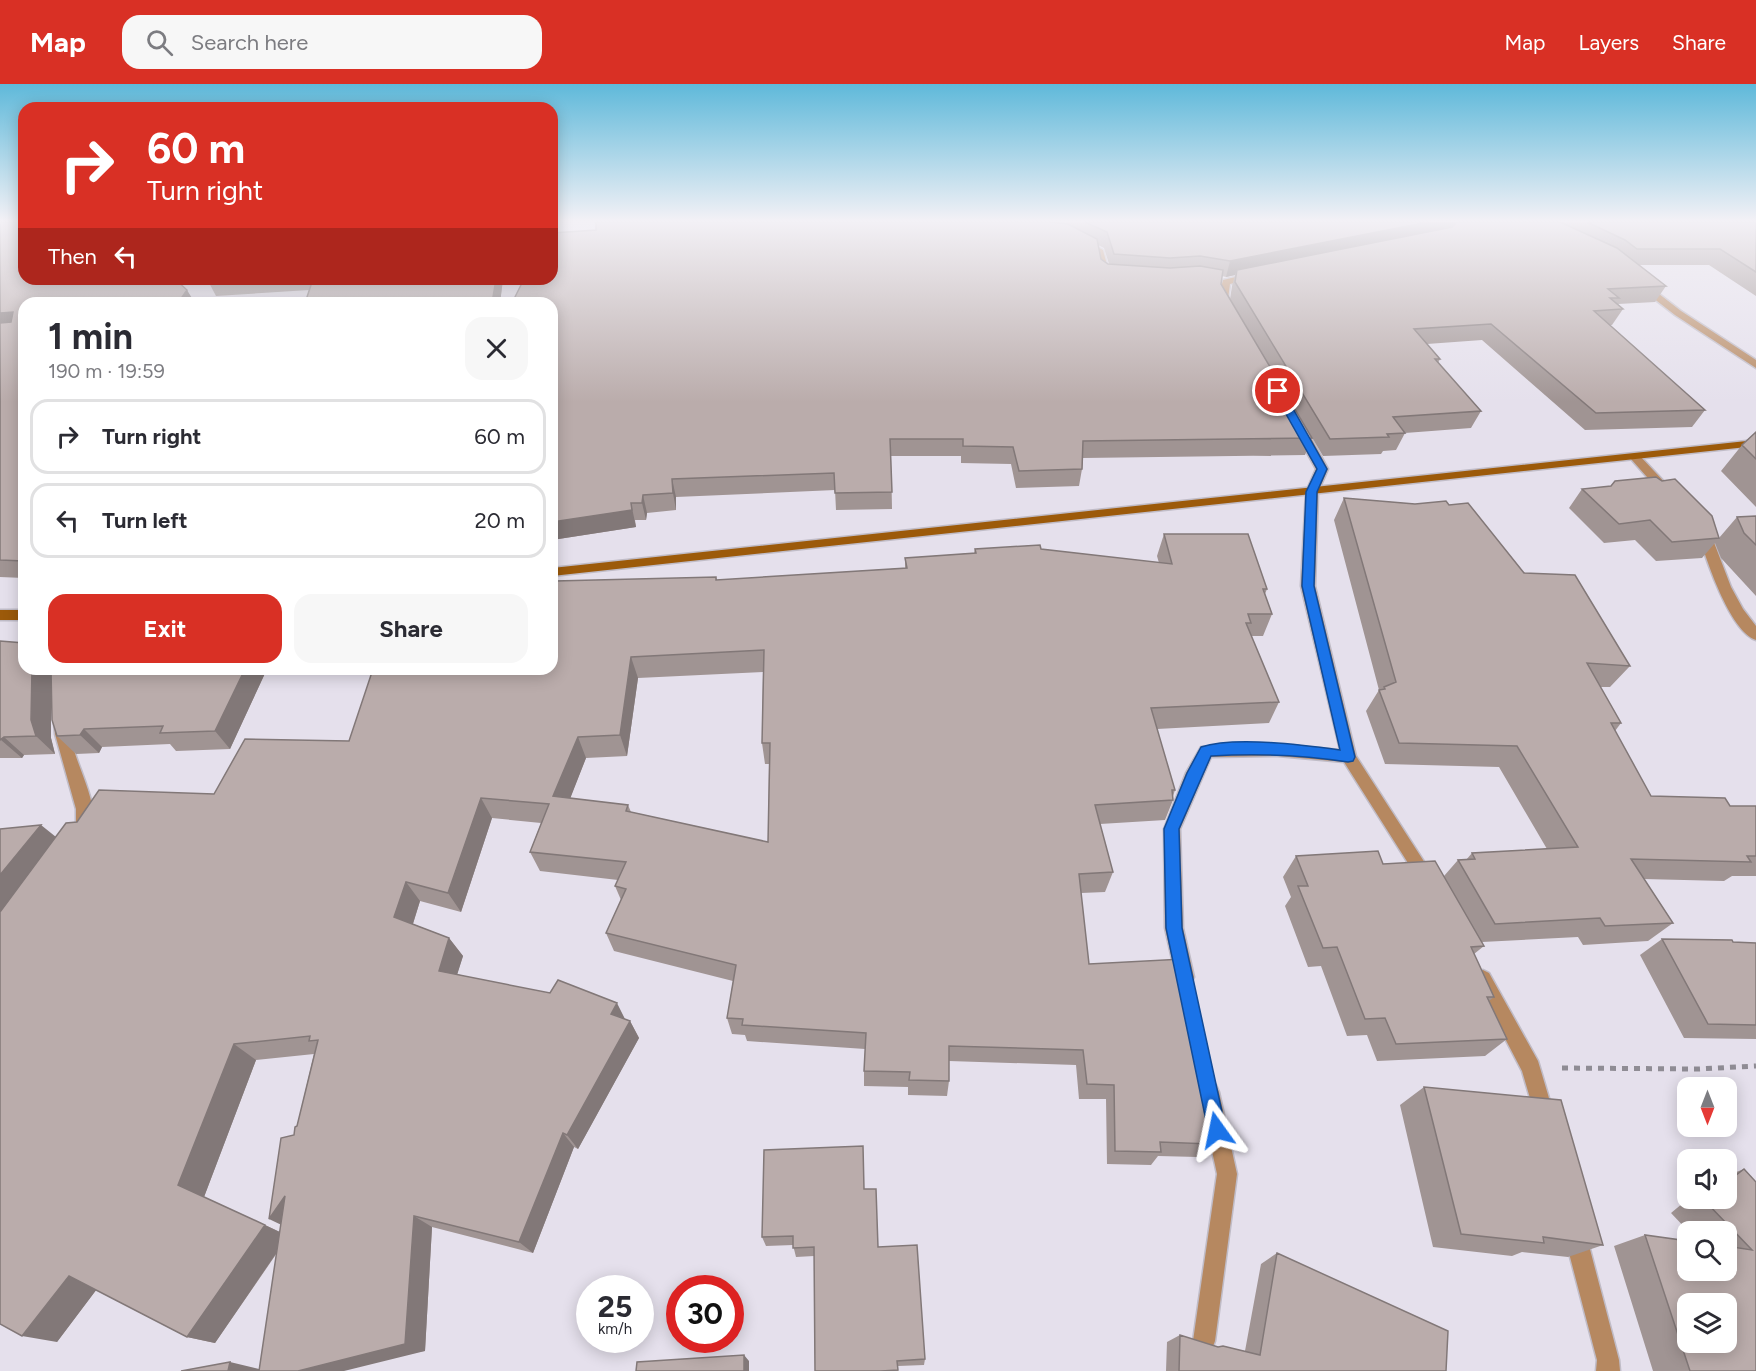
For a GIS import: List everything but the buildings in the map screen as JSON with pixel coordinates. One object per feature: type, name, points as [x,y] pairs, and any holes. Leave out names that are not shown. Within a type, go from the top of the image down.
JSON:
[{"type":"main road","points":[[558,571],[1756,443]]},
{"type":"main road","points":[[0,615],[18,615]]},
{"type":"street","points":[[1221,282],[1223,300],[1235,320]]},
{"type":"street","points":[[1639,282],[1678,313],[1756,365]]},
{"type":"street","points":[[1295,420],[1322,469],[1312,492],[1308,586],[1348,757],[1438,896]]},
{"type":"street","points":[[1635,457],[1673,498]]},
{"type":"street","points":[[1696,523],[1703,532],[1715,569],[1753,631]]},
{"type":"street","points":[[60,708],[61,738],[86,825],[80,842],[73,851]]},
{"type":"street","points":[[1188,995],[1174,928],[1172,829],[1194,773],[1206,751],[1246,748],[1299,750],[1348,757]]},
{"type":"street","points":[[1477,967],[1531,1068],[1549,1135]]},
{"type":"street","points":[[1204,1341],[1227,1174],[1205,1073]]},
{"type":"street","points":[[1569,1214],[1608,1360],[1608,1371]]},
{"type":"path","points":[[1531,1068],[1698,1069],[1756,1066]]},
{"type":"route","points":[[1217,1130],[1174,928],[1172,829],[1194,773],[1206,751],[1246,748],[1299,750],[1348,757],[1308,586],[1312,492],[1322,469],[1278,391]]}]
